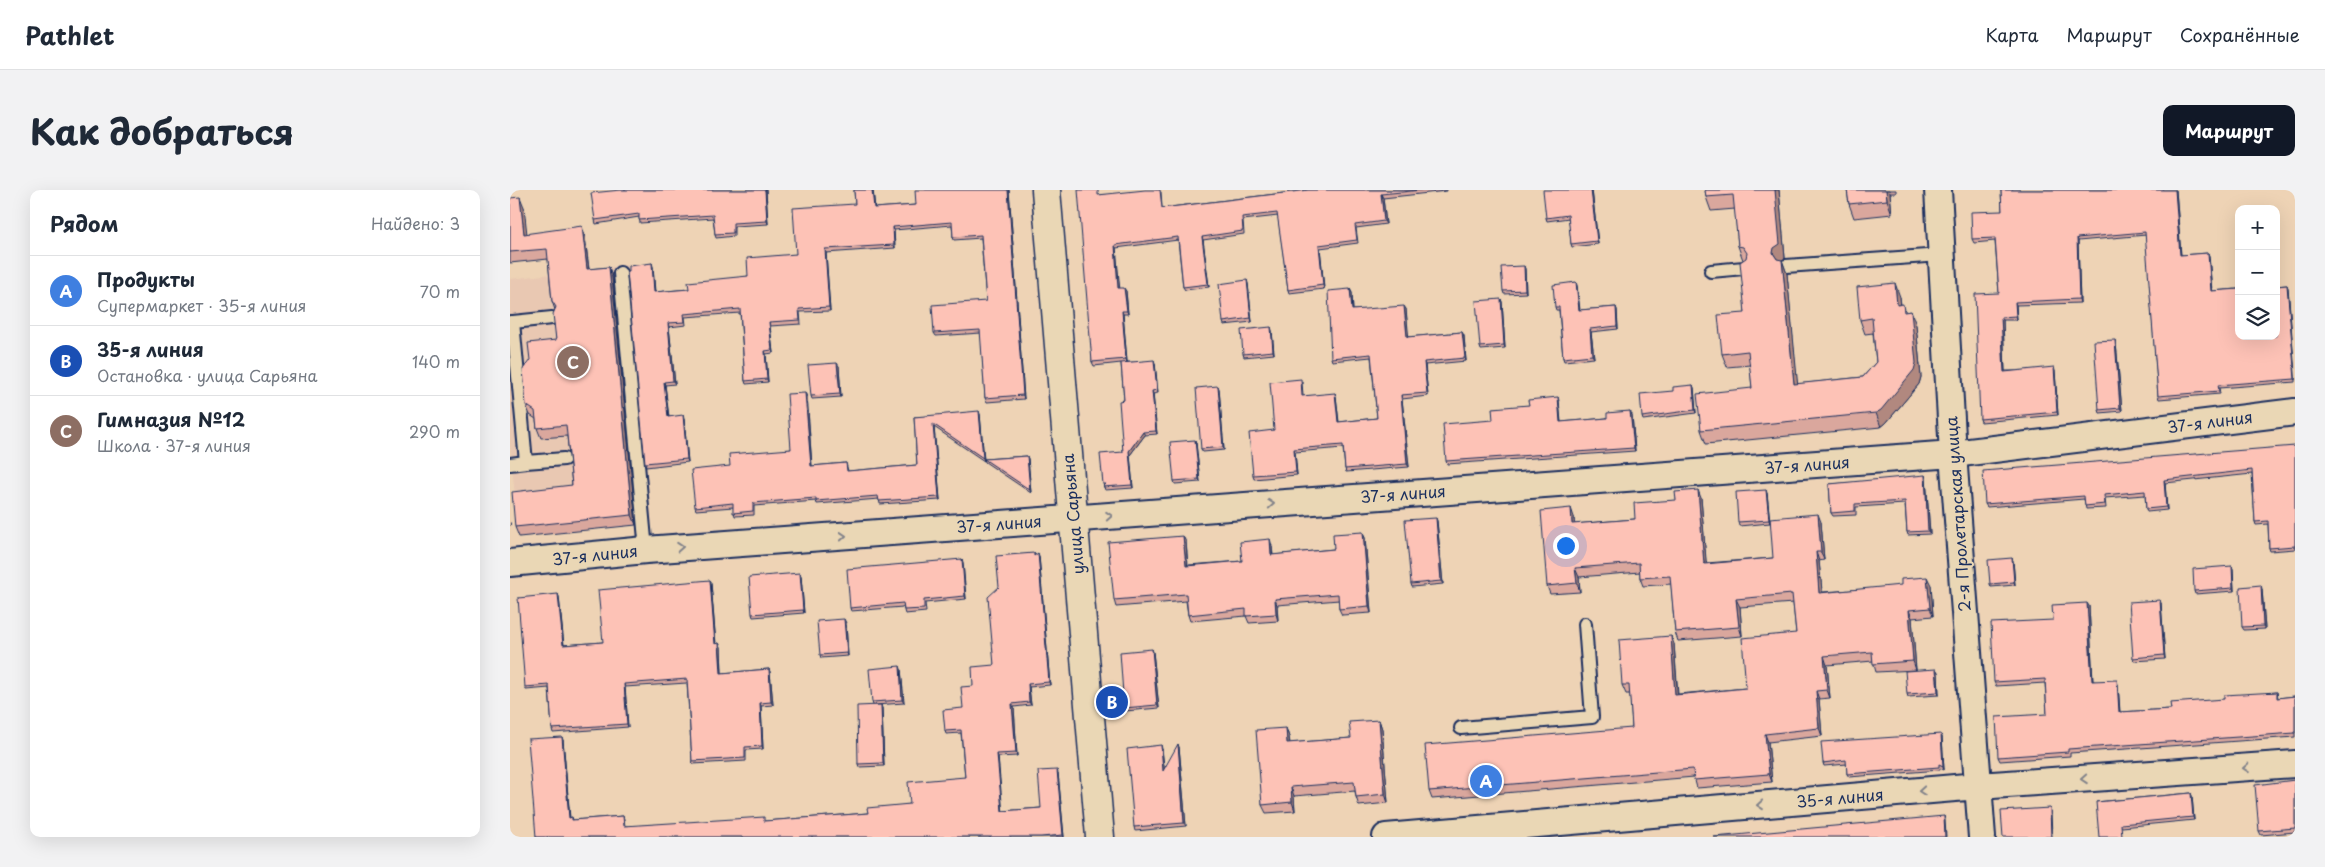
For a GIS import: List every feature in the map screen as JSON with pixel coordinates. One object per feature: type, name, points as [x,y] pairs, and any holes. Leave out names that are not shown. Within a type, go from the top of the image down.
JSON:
[{"type":"main road","name":"улица Сарьяна","points":[[1046,190],[1100,837]]},
{"type":"street","name":"2-я Пролетарская улица","points":[[1938,190],[1953,454],[1982,837]]},
{"type":"street","name":"37-я линия","points":[[510,563],[646,550],[1953,454],[2295,412]]},
{"type":"street","name":"35-я линия","points":[[1386,837],[1978,786],[2295,764]]},
{"type":"lane","points":[[1786,266],[1941,255]]},
{"type":"lane","points":[[1711,270],[1744,268]]},
{"type":"lane","points":[[620,273],[646,550]]},
{"type":"lane","points":[[526,462],[512,322],[552,318]]},
{"type":"lane","points":[[510,464],[564,459]]},
{"type":"lane","points":[[1461,728],[1592,717],[1585,624]]},
{"type":"shaded area","points":[[627,265],[652,523],[519,537],[510,445],[510,279]]},
{"type":"building","points":[[621,190],[765,190],[767,221],[733,223],[733,233],[715,234],[713,215],[639,220],[639,214],[595,220],[591,193]]},
{"type":"building","points":[[854,190],[872,190],[874,208],[916,205],[915,190],[1008,190],[1023,395],[985,398],[980,330],[934,333],[932,305],[986,301],[981,235],[953,237],[952,222],[893,227],[894,245],[825,249],[829,307],[799,309],[800,320],[769,322],[772,350],[765,351],[767,379],[745,381],[740,309],[684,314],[685,322],[668,323],[673,381],[664,382],[668,417],[683,415],[687,459],[645,463],[627,272],[629,272],[629,266],[652,263],[654,292],[689,289],[688,282],[748,276],[747,258],[796,254],[793,208],[855,204]]},
{"type":"building","points":[[1078,190],[1098,190],[1098,195],[1160,190],[1162,208],[1308,190],[1422,190],[1381,194],[1384,221],[1355,225],[1357,240],[1319,245],[1323,285],[1288,290],[1277,213],[1242,217],[1243,231],[1202,237],[1208,284],[1183,287],[1178,237],[1115,245],[1118,288],[1124,288],[1127,311],[1122,311],[1126,359],[1092,362]]},
{"type":"building","points":[[1543,190],[1591,190],[1597,241],[1571,244],[1568,215],[1546,218]]},
{"type":"building","points":[[1705,190],[1775,190],[1780,244],[1774,248],[1773,253],[1777,259],[1782,260],[1794,384],[1863,377],[1876,362],[1872,318],[1860,320],[1857,287],[1895,283],[1897,305],[1903,304],[1904,312],[1911,311],[1916,363],[1914,370],[1881,410],[1876,413],[1701,430],[1697,394],[1752,388],[1748,351],[1722,354],[1718,315],[1745,313],[1740,262],[1746,258],[1747,253],[1743,247],[1738,246],[1733,195],[1706,197]]},
{"type":"building","points":[[1847,190],[1886,190],[1887,200],[1849,204]]},
{"type":"building","points":[[2001,190],[2175,190],[2180,255],[2208,253],[2211,291],[2235,289],[2235,340],[2280,340],[2280,286],[2287,285],[2295,379],[2218,385],[2219,391],[2158,396],[2145,232],[2077,238],[2079,299],[2015,302],[2016,316],[2001,317],[2004,372],[2054,367],[2057,412],[1980,419],[1975,294],[1999,293],[1995,238],[1972,239],[1971,212],[2002,211]]},
{"type":"building","points":[[520,197],[524,234],[582,226],[587,269],[609,267],[632,515],[515,527],[512,492],[572,485],[566,425],[537,428],[535,411],[526,405],[523,369],[530,360],[528,343],[556,340],[553,314],[556,307],[552,301],[547,249],[510,252],[510,198]]},
{"type":"building","points":[[1524,266],[1525,290],[1503,291],[1501,267]]},
{"type":"building","points":[[1247,280],[1251,318],[1223,322],[1219,284]]},
{"type":"building","points":[[1576,282],[1579,310],[1616,307],[1617,326],[1590,329],[1592,355],[1563,358],[1559,307],[1555,307],[1553,285]]},
{"type":"building","points":[[1350,289],[1352,310],[1404,306],[1407,337],[1462,332],[1465,358],[1424,362],[1427,393],[1401,395],[1407,464],[1345,469],[1343,445],[1294,449],[1296,472],[1253,475],[1249,433],[1274,430],[1270,382],[1301,379],[1302,396],[1335,393],[1338,422],[1377,418],[1371,354],[1331,358],[1328,291]]},
{"type":"building","points":[[1501,299],[1504,345],[1480,347],[1476,301]]},
{"type":"building","points":[[1271,327],[1273,351],[1243,354],[1241,330]]},
{"type":"building","points":[[2115,340],[2120,408],[2099,410],[2094,341]]},
{"type":"building","points":[[1154,360],[1157,390],[1152,391],[1156,431],[1143,432],[1129,451],[1132,485],[1103,487],[1106,484],[1103,484],[1100,454],[1123,452],[1119,401],[1124,400],[1121,363]]},
{"type":"building","points":[[837,363],[840,394],[811,396],[808,365]]},
{"type":"building","points":[[1693,385],[1695,410],[1642,417],[1640,394],[1673,391],[1673,387]]},
{"type":"building","points":[[1218,386],[1223,447],[1201,449],[1196,388]]},
{"type":"building","points":[[805,393],[811,466],[846,463],[847,471],[917,465],[914,417],[979,411],[983,458],[933,424],[939,497],[879,501],[878,496],[816,501],[816,498],[753,503],[753,511],[733,513],[733,503],[695,507],[691,470],[730,466],[729,454],[791,449],[787,394]]},
{"type":"building","points":[[1558,397],[1560,422],[1607,418],[1607,413],[1630,411],[1634,448],[1446,461],[1443,424],[1493,420],[1492,408],[1529,405],[1528,400]]},
{"type":"building","points":[[1195,440],[1199,479],[1174,481],[1170,442]]},
{"type":"building","points":[[2295,446],[2295,546],[2269,548],[2268,521],[2255,522],[2252,470],[2164,480],[2166,507],[2146,509],[2145,491],[2104,495],[2105,504],[2085,506],[2084,496],[1985,504],[1983,471]]},
{"type":"building","points":[[1027,456],[1030,490],[984,459]]},
{"type":"building","points":[[1925,475],[1928,531],[1907,532],[1905,501],[1855,504],[1855,511],[1831,513],[1829,484]]},
{"type":"building","points":[[1698,490],[1704,564],[1773,558],[1770,518],[1818,514],[1821,552],[1816,552],[1819,593],[1901,585],[1901,579],[1927,577],[1930,608],[1909,610],[1913,661],[1873,664],[1872,652],[1824,656],[1827,690],[1816,691],[1819,728],[1765,734],[1769,774],[1694,780],[1693,769],[1429,791],[1425,745],[1632,728],[1629,685],[1622,685],[1619,640],[1671,636],[1675,695],[1746,688],[1742,638],[1796,633],[1792,594],[1736,599],[1739,627],[1675,632],[1670,576],[1640,578],[1639,563],[1575,568],[1577,583],[1547,586],[1541,511],[1571,508],[1572,524],[1635,519],[1634,503],[1676,500],[1675,492]]},
{"type":"building","points":[[1766,490],[1769,520],[1738,522],[1736,492]]},
{"type":"building","points":[[1436,518],[1441,581],[1411,584],[1405,520]]},
{"type":"building","points":[[1363,532],[1369,606],[1339,609],[1338,594],[1275,599],[1276,614],[1246,616],[1246,609],[1188,615],[1186,594],[1114,600],[1108,542],[1183,536],[1186,566],[1242,561],[1240,542],[1270,539],[1271,555],[1334,549],[1333,534]]},
{"type":"building","points":[[1034,553],[1034,556],[1038,553],[1049,682],[1028,684],[1029,702],[1012,704],[1016,753],[997,754],[1002,811],[1041,808],[1038,771],[1057,770],[1063,835],[1041,837],[536,837],[528,739],[562,737],[569,818],[572,817],[572,820],[623,816],[624,826],[764,817],[764,821],[868,813],[867,808],[910,804],[908,782],[965,777],[961,730],[945,731],[943,710],[963,708],[961,687],[973,686],[972,667],[994,665],[988,597],[999,587],[996,556]]},
{"type":"building","points":[[2012,558],[2014,582],[1990,584],[1988,560]]},
{"type":"building","points":[[962,559],[965,596],[924,600],[924,609],[904,610],[903,603],[850,608],[847,569]]},
{"type":"building","points":[[2232,566],[2233,588],[2194,591],[2193,569]]},
{"type":"building","points":[[800,573],[803,610],[752,614],[749,577]]},
{"type":"building","points":[[710,580],[715,644],[719,643],[721,673],[769,669],[771,702],[760,703],[762,746],[745,747],[745,758],[692,761],[687,679],[624,684],[627,724],[552,729],[549,685],[525,687],[518,598],[558,594],[563,645],[603,642],[598,590]]},
{"type":"building","points":[[2261,585],[2263,626],[2242,627],[2240,587]]},
{"type":"building","points":[[2160,600],[2164,655],[2133,658],[2129,602]]},
{"type":"building","points":[[2087,603],[2092,681],[2117,680],[2119,712],[2171,709],[2170,703],[2224,699],[2224,695],[2277,692],[2277,698],[2295,696],[2295,733],[2068,749],[2068,752],[1998,757],[1996,717],[2047,714],[2045,679],[1994,682],[1991,623],[2053,620],[2052,605]]},
{"type":"building","points":[[844,619],[847,653],[820,655],[817,621]]},
{"type":"building","points":[[1152,649],[1157,705],[1124,708],[1120,652]]},
{"type":"building","points":[[900,666],[902,700],[872,702],[869,669]]},
{"type":"building","points":[[1936,669],[1938,692],[1907,694],[1905,671]]},
{"type":"building","points":[[881,705],[883,763],[858,764],[857,706]]},
{"type":"building","points":[[1379,720],[1385,794],[1356,797],[1354,782],[1291,787],[1292,802],[1262,805],[1256,730],[1286,728],[1287,743],[1351,738],[1349,722]]},
{"type":"building","points":[[1941,734],[1943,766],[1939,764],[1939,767],[1847,774],[1846,760],[1823,763],[1821,742]]},
{"type":"building","points":[[1178,744],[1184,823],[1134,827],[1127,749],[1161,745],[1163,771]]},
{"type":"building","points":[[2295,780],[2295,828],[2259,831],[2255,785]]},
{"type":"building","points":[[2191,793],[2193,817],[2121,824],[2122,837],[2099,837],[2096,802]]},
{"type":"building","points":[[2050,808],[2051,837],[2003,837],[2001,811]]},
{"type":"building","points":[[1944,816],[1945,837],[1714,837]]},
{"type":"place","name":"Гимназия №12","points":[[573,362]]},
{"type":"place","name":"35-я линия","points":[[1112,702]]},
{"type":"place","name":"Продукты","points":[[1486,781]]}]
